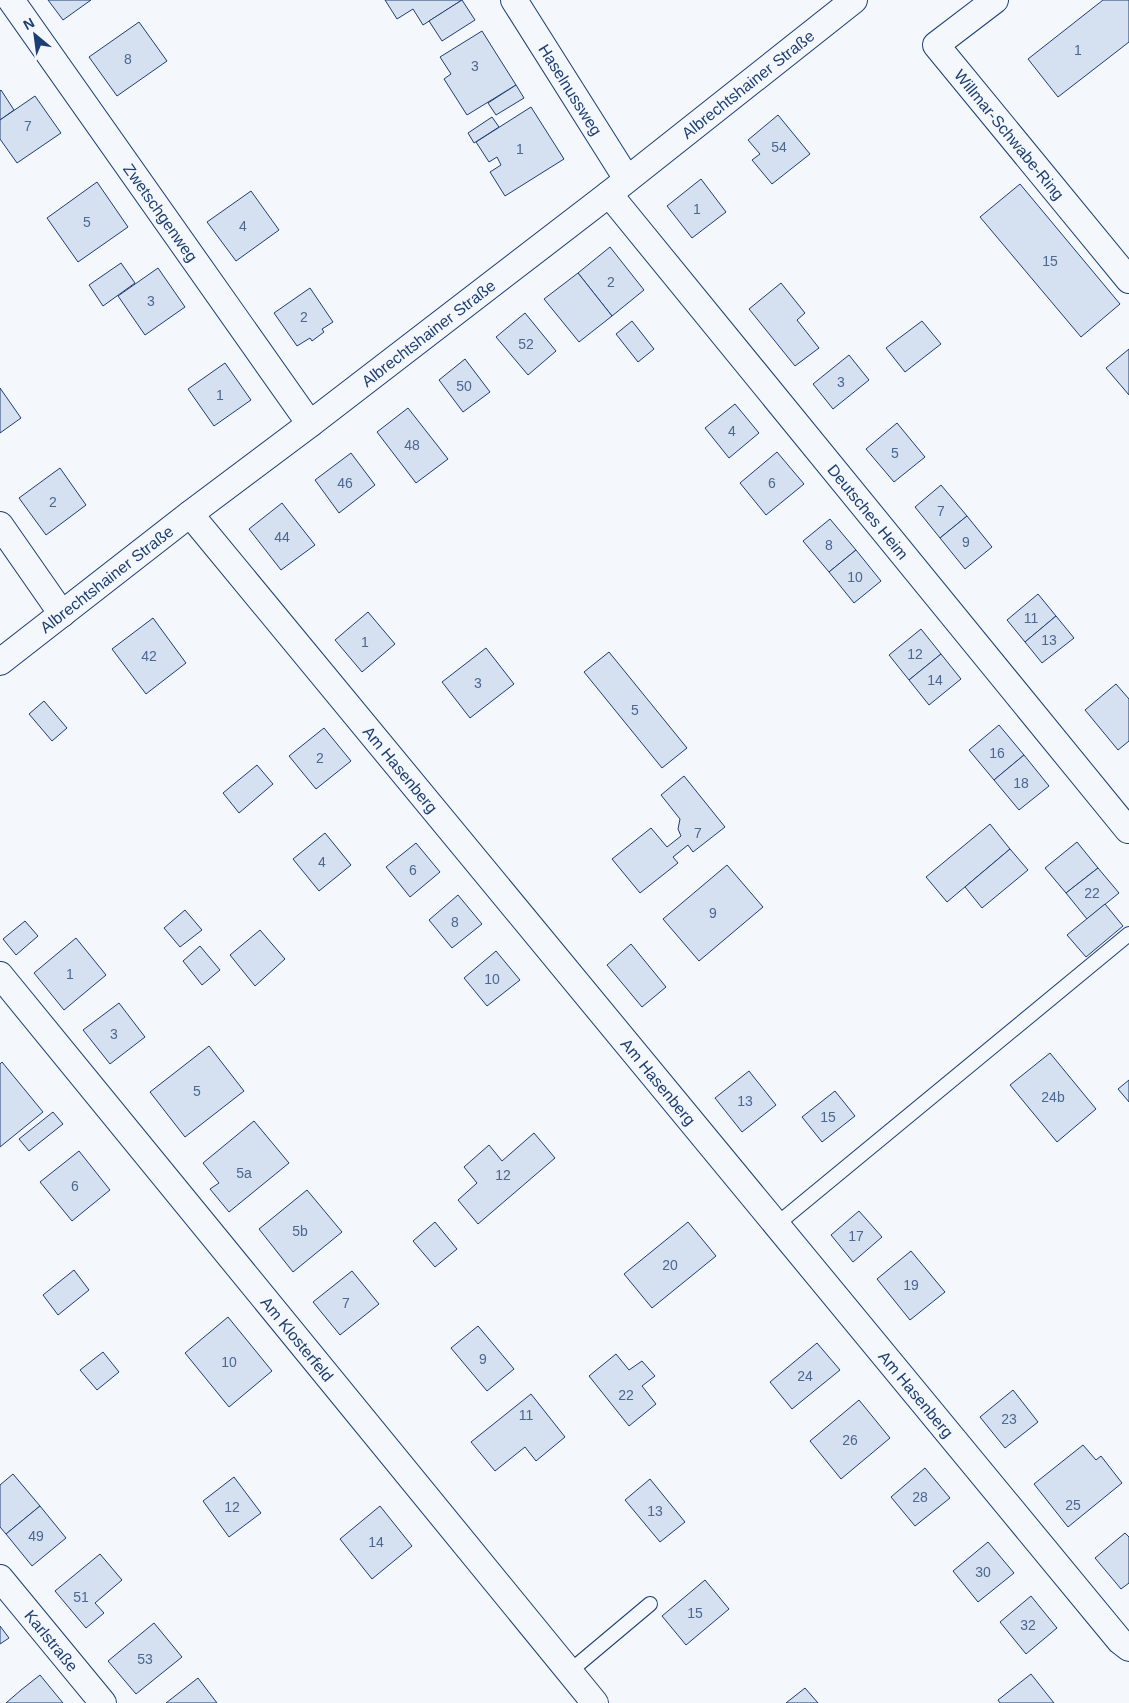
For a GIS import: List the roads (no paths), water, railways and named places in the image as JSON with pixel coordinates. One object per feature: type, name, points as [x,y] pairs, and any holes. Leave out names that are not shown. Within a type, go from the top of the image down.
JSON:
[{"type":"street","name":"Zwetschgenweg","points":[[11,0],[310,424]]},
{"type":"street","name":"Haselnussweg","points":[[514,0],[618,186]]},
{"type":"street","name":"Albrechtshainer Straße","points":[[0,662],[618,186],[854,0]]},
{"type":"street","name":"Willmar-Schwabe-Ring","points":[[995,0],[936,45],[1129,280]]},
{"type":"street","name":"Deutsches Heim","points":[[618,186],[1129,837]]},
{"type":"street","name":"Am Hasenberg","points":[[190,514],[1120,1641],[1129,1648]]},
{"type":"street","points":[[0,525],[62,614]]},
{"type":"street","name":"Am Klosterfeld","points":[[0,975],[595,1703]]},
{"type":"street","name":"Karlstraße","points":[[0,1578],[103,1703]]},
{"type":"lane","points":[[776,1225],[1129,934]]},
{"type":"lane","points":[[569,1672],[650,1604]]}]
